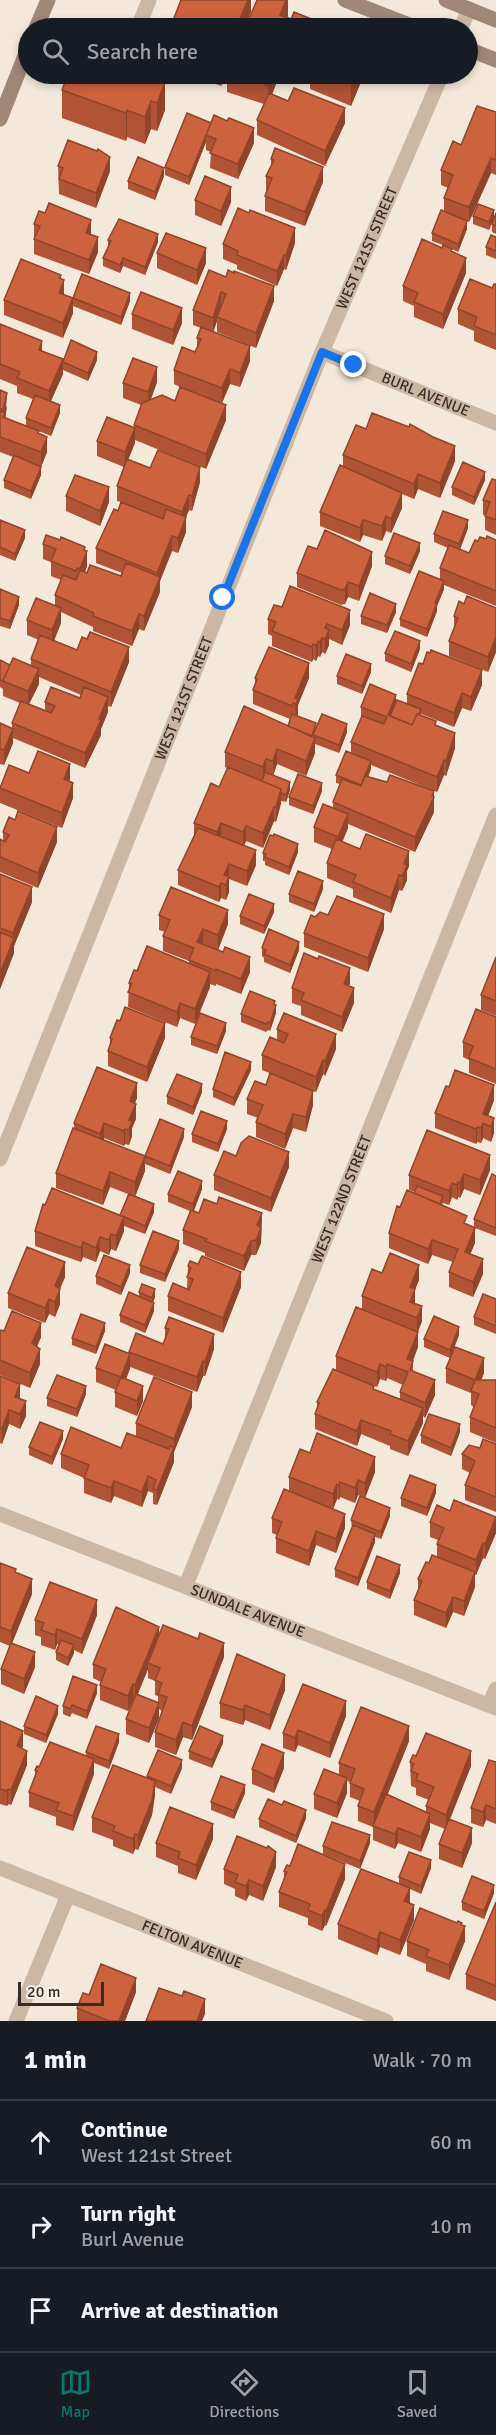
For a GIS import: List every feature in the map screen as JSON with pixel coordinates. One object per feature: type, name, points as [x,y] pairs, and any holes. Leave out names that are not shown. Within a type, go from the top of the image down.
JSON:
[{"type":"main road","points":[[40,18],[48,0]]},
{"type":"main road","points":[[345,0],[391,18]]},
{"type":"main road","points":[[446,0],[496,20]]},
{"type":"main road","points":[[478,53],[496,60]]},
{"type":"main road","points":[[1,116],[18,73]]},
{"type":"street","points":[[142,18],[149,0]]},
{"type":"street","points":[[466,18],[470,9]]},
{"type":"street","name":"WEST 121ST STREET","points":[[0,1159],[322,352],[438,84]]},
{"type":"street","name":"BURL AVENUE","points":[[322,352],[496,423]]},
{"type":"street","name":"WEST 122ND STREET","points":[[186,1585],[496,814]]},
{"type":"street","name":"SUNDALE AVENUE","points":[[0,1514],[493,1707]]},
{"type":"street","points":[[493,1707],[496,1689]]},
{"type":"street","name":"FELTON AVENUE","points":[[0,1868],[370,2018],[386,2021]]},
{"type":"street","points":[[16,2021],[68,1895]]},
{"type":"building","points":[[181,0],[248,0],[240,18],[174,18]]},
{"type":"building","points":[[257,0],[286,0],[280,15],[288,18],[249,18]]},
{"type":"building","points":[[294,12],[309,18],[291,18]]},
{"type":"building","points":[[64,84],[165,84],[157,103],[151,101],[145,117],[127,110],[126,113],[62,90]]},
{"type":"building","points":[[294,88],[345,108],[325,151],[257,120],[269,93],[288,101]]},
{"type":"building","points":[[477,106],[496,112],[496,160],[491,158],[469,207],[444,198],[453,175],[441,170],[453,141],[461,145]]},
{"type":"building","points":[[187,113],[211,123],[189,177],[165,167]]},
{"type":"building","points":[[214,115],[254,128],[238,164],[210,153],[216,139],[206,135]]},
{"type":"building","points":[[68,140],[97,151],[98,149],[110,157],[96,193],[59,179],[63,168],[58,166]]},
{"type":"building","points":[[275,148],[323,167],[305,212],[265,196],[272,178],[266,176],[274,160],[271,159]]},
{"type":"building","points":[[138,157],[164,168],[155,192],[128,181]]},
{"type":"building","points":[[205,176],[231,187],[221,211],[195,200]]},
{"type":"building","points":[[49,203],[91,220],[86,233],[98,237],[89,260],[34,239],[40,226],[34,224],[39,211],[45,213]]},
{"type":"building","points":[[478,204],[494,210],[489,222],[473,216]]},
{"type":"building","points":[[238,208],[249,213],[250,210],[295,228],[286,255],[277,271],[237,255],[238,251],[223,244]]},
{"type":"building","points":[[441,210],[467,221],[458,244],[432,233]]},
{"type":"building","points":[[496,213],[496,226],[492,224]]},
{"type":"building","points":[[119,219],[158,234],[145,267],[123,258],[120,265],[103,258],[111,241],[108,240]]},
{"type":"building","points":[[166,233],[206,248],[197,270],[157,253]]},
{"type":"building","points":[[491,235],[496,237],[496,251],[486,247]]},
{"type":"building","points":[[422,239],[442,248],[443,245],[466,258],[443,314],[414,302],[418,293],[403,286]]},
{"type":"building","points":[[21,259],[61,275],[59,278],[64,280],[59,293],[73,298],[63,323],[4,300]]},
{"type":"building","points":[[209,270],[226,277],[228,270],[234,273],[234,271],[274,286],[256,333],[217,317],[226,294],[221,292],[213,318],[193,310]]},
{"type":"building","points":[[82,274],[130,293],[121,317],[73,298]]},
{"type":"building","points":[[470,279],[492,288],[496,284],[496,335],[474,326],[477,317],[458,309]]},
{"type":"building","points":[[141,292],[182,308],[173,330],[132,314]]},
{"type":"building","points":[[0,324],[42,341],[39,350],[63,359],[49,391],[17,378],[20,372],[0,364]]},
{"type":"building","points":[[201,327],[250,346],[240,373],[230,369],[222,388],[174,370],[182,347],[195,352],[201,339],[197,338]]},
{"type":"building","points":[[71,340],[97,352],[88,373],[63,362]]},
{"type":"building","points":[[133,358],[157,367],[148,392],[123,383]]},
{"type":"building","points":[[180,387],[226,405],[206,454],[134,425],[142,403],[162,395],[175,401]]},
{"type":"building","points":[[0,390],[7,393],[3,410],[0,408]]},
{"type":"building","points":[[35,395],[60,405],[51,428],[26,418]]},
{"type":"building","points":[[0,411],[5,413],[3,417],[39,431],[38,433],[47,437],[41,452],[0,437]]},
{"type":"building","points":[[372,413],[409,427],[410,424],[455,446],[440,483],[418,474],[414,484],[343,455],[356,425],[366,429]]},
{"type":"building","points":[[107,417],[135,428],[125,452],[97,441]]},
{"type":"building","points":[[158,450],[200,467],[192,496],[189,495],[182,512],[117,486],[127,459],[150,468]]},
{"type":"building","points":[[14,455],[41,467],[31,491],[4,480]]},
{"type":"building","points":[[463,462],[485,472],[474,497],[452,487]]},
{"type":"building","points":[[340,465],[402,493],[391,519],[386,516],[382,526],[363,520],[360,528],[320,512]]},
{"type":"building","points":[[75,475],[109,487],[100,511],[66,496]]},
{"type":"building","points":[[492,479],[496,480],[496,520],[485,516],[490,502],[483,500]]},
{"type":"building","points":[[121,502],[163,519],[166,509],[186,517],[178,538],[172,536],[157,573],[96,548],[114,509],[118,511]]},
{"type":"building","points":[[443,511],[468,520],[459,544],[434,534]]},
{"type":"building","points":[[0,520],[25,530],[15,554],[0,547]]},
{"type":"building","points":[[325,530],[372,552],[359,586],[348,582],[345,589],[341,590],[297,573],[308,546],[317,549]]},
{"type":"building","points":[[394,533],[420,543],[410,566],[385,556]]},
{"type":"building","points":[[46,535],[60,540],[61,537],[85,547],[84,550],[87,551],[80,569],[77,568],[76,571],[51,561],[56,549],[43,544]]},
{"type":"building","points":[[487,536],[496,540],[496,591],[440,568],[449,545],[469,553],[475,540],[478,541],[480,537],[486,539]]},
{"type":"building","points":[[126,563],[160,577],[144,616],[139,614],[132,631],[93,616],[94,613],[55,595],[63,575],[76,580],[80,570],[87,573],[90,565],[121,576]]},
{"type":"building","points":[[419,571],[444,581],[427,629],[400,619]]},
{"type":"building","points":[[290,586],[350,610],[342,630],[327,624],[325,628],[329,630],[325,639],[322,638],[316,646],[313,644],[312,647],[272,631],[276,622],[268,619],[274,605],[282,607]]},
{"type":"building","points":[[0,589],[19,597],[10,621],[0,618]]},
{"type":"building","points":[[370,593],[396,604],[387,625],[361,616]]},
{"type":"building","points":[[467,596],[496,608],[496,637],[488,657],[449,641],[458,618],[454,616],[459,601],[464,604]]},
{"type":"building","points":[[36,598],[61,608],[52,630],[27,620]]},
{"type":"building","points":[[395,631],[420,641],[411,664],[385,653]]},
{"type":"building","points":[[90,632],[129,647],[111,692],[31,659],[40,635],[77,650],[82,637],[87,639]]},
{"type":"building","points":[[269,647],[309,663],[295,698],[298,699],[292,706],[253,690],[257,679],[255,678]]},
{"type":"building","points":[[431,650],[482,670],[471,697],[462,693],[454,713],[407,694],[419,663],[423,664],[427,652],[430,653]]},
{"type":"building","points":[[346,654],[371,664],[362,686],[337,676]]},
{"type":"building","points":[[13,658],[39,669],[28,691],[3,681]]},
{"type":"building","points":[[0,660],[10,665],[3,681],[0,680]]},
{"type":"building","points":[[370,684],[396,695],[388,715],[412,725],[417,714],[436,721],[435,725],[455,733],[446,761],[444,760],[437,777],[351,742],[362,716],[384,724],[387,717],[361,707]]},
{"type":"building","points":[[51,687],[80,698],[84,687],[108,697],[99,719],[101,720],[85,753],[12,723],[21,701],[51,713],[55,706],[45,702]]},
{"type":"building","points":[[397,700],[421,709],[412,725],[390,716]]},
{"type":"building","points":[[244,706],[315,738],[306,761],[277,749],[273,761],[266,759],[263,767],[225,752]]},
{"type":"building","points":[[292,714],[316,723],[312,736],[288,726]]},
{"type":"building","points":[[322,714],[347,724],[339,745],[313,735]]},
{"type":"building","points":[[0,723],[13,729],[4,750],[0,749]]},
{"type":"building","points":[[38,751],[70,764],[64,779],[73,783],[62,813],[0,788],[9,765],[29,773]]},
{"type":"building","points":[[346,751],[371,761],[361,785],[336,775]]},
{"type":"building","points":[[228,767],[281,789],[276,807],[263,833],[246,826],[243,832],[221,823],[217,832],[194,823],[211,783],[219,787]]},
{"type":"building","points":[[265,772],[290,782],[286,795],[281,793],[281,789],[262,781]]},
{"type":"building","points":[[298,774],[322,783],[313,806],[289,797]]},
{"type":"building","points":[[390,775],[434,791],[432,796],[434,797],[415,837],[333,802],[342,779],[361,786],[365,776],[387,782]]},
{"type":"building","points":[[323,804],[348,814],[338,837],[314,827]]},
{"type":"building","points":[[18,811],[57,827],[38,873],[0,857],[0,839],[5,842],[9,835],[3,832],[9,817],[15,820]]},
{"type":"building","points":[[198,828],[256,850],[247,871],[229,864],[224,875],[229,877],[226,885],[221,883],[219,887],[178,870]]},
{"type":"building","points":[[274,834],[298,844],[289,867],[265,857],[266,854],[263,853],[270,835]]},
{"type":"building","points":[[366,834],[409,851],[404,864],[407,865],[402,876],[399,875],[391,898],[353,882],[356,875],[327,863],[336,839],[360,849]]},
{"type":"building","points":[[298,871],[323,881],[314,904],[289,894]]},
{"type":"building","points":[[0,874],[32,887],[13,933],[0,928]]},
{"type":"building","points":[[171,887],[228,910],[218,935],[203,929],[197,942],[223,952],[225,947],[250,957],[241,979],[189,960],[194,948],[163,936],[170,920],[159,915]]},
{"type":"building","points":[[249,894],[274,904],[264,926],[240,916]]},
{"type":"building","points":[[337,896],[384,914],[368,958],[304,933],[311,915],[315,917],[320,912],[328,915]]},
{"type":"building","points":[[269,929],[299,942],[290,965],[264,954],[266,950],[262,948]]},
{"type":"building","points":[[0,932],[14,938],[0,974]]},
{"type":"building","points":[[147,946],[210,972],[195,1009],[180,1003],[177,1012],[128,992],[134,970],[137,971]]},
{"type":"building","points":[[304,953],[350,968],[344,984],[354,988],[342,1017],[301,1000],[304,993],[292,988]]},
{"type":"building","points":[[496,957],[496,1001],[481,995]]},
{"type":"building","points":[[250,991],[275,1001],[276,1005],[270,1023],[266,1024],[241,1014]]},
{"type":"building","points":[[125,1007],[165,1023],[147,1067],[108,1051],[112,1039],[110,1038]]},
{"type":"building","points":[[476,1009],[496,1017],[496,1069],[469,1058],[473,1046],[463,1042]]},
{"type":"building","points":[[200,1013],[226,1023],[217,1046],[191,1037]]},
{"type":"building","points":[[284,1013],[336,1034],[316,1077],[262,1055],[270,1037],[284,1043],[288,1034],[277,1029]]},
{"type":"building","points":[[225,1052],[251,1062],[234,1098],[213,1089]]},
{"type":"building","points":[[97,1067],[137,1083],[130,1101],[136,1104],[129,1120],[132,1121],[129,1130],[124,1131],[104,1123],[100,1134],[74,1123]]},
{"type":"building","points":[[455,1070],[494,1085],[483,1114],[494,1118],[491,1127],[483,1123],[481,1128],[476,1129],[435,1113]]},
{"type":"building","points":[[270,1073],[313,1091],[306,1117],[293,1114],[285,1134],[256,1122],[263,1105],[247,1099],[255,1081],[266,1085]]},
{"type":"building","points":[[177,1074],[202,1084],[193,1107],[167,1096]]},
{"type":"building","points":[[201,1111],[227,1121],[218,1144],[192,1134]]},
{"type":"building","points":[[160,1119],[184,1129],[170,1166],[145,1156]]},
{"type":"building","points":[[73,1128],[145,1156],[135,1182],[110,1172],[103,1191],[56,1173]]},
{"type":"building","points":[[427,1130],[490,1155],[480,1180],[464,1174],[460,1183],[458,1182],[457,1185],[452,1183],[449,1191],[409,1175]]},
{"type":"building","points":[[249,1136],[289,1152],[271,1198],[214,1175],[224,1151],[236,1156],[241,1143]]},
{"type":"building","points":[[178,1171],[202,1181],[193,1204],[168,1194]]},
{"type":"building","points":[[492,1174],[496,1176],[496,1228],[474,1219]]},
{"type":"building","points":[[417,1186],[443,1196],[440,1204],[414,1193]]},
{"type":"building","points":[[52,1188],[124,1217],[116,1236],[111,1234],[109,1240],[100,1237],[96,1248],[83,1242],[81,1248],[35,1231],[43,1204],[45,1205]]},
{"type":"building","points":[[407,1190],[467,1216],[464,1223],[475,1228],[465,1252],[483,1259],[473,1282],[449,1272],[458,1249],[432,1240],[428,1249],[389,1233],[397,1206],[400,1207]]},
{"type":"building","points":[[129,1194],[154,1204],[145,1226],[120,1215]]},
{"type":"building","points":[[219,1197],[262,1213],[257,1225],[261,1228],[256,1240],[251,1241],[244,1256],[183,1230],[191,1210],[199,1213],[204,1199],[217,1204]]},
{"type":"building","points":[[153,1231],[179,1241],[165,1274],[140,1265]]},
{"type":"building","points":[[27,1247],[65,1262],[55,1286],[60,1289],[55,1302],[49,1299],[45,1308],[8,1293]]},
{"type":"building","points":[[390,1253],[419,1265],[410,1287],[415,1289],[410,1302],[422,1306],[417,1318],[362,1296],[372,1269],[382,1273]]},
{"type":"building","points":[[104,1255],[130,1265],[121,1287],[96,1276]]},
{"type":"building","points":[[202,1256],[241,1272],[223,1318],[168,1296],[173,1283],[189,1290],[193,1279],[187,1277],[191,1268],[188,1266],[190,1261],[198,1264]]},
{"type":"building","points":[[142,1284],[155,1289],[152,1298],[139,1292]]},
{"type":"building","points":[[129,1292],[154,1303],[145,1325],[120,1315]]},
{"type":"building","points":[[483,1294],[496,1299],[496,1326],[474,1317]]},
{"type":"building","points":[[356,1307],[418,1332],[407,1359],[413,1361],[410,1370],[435,1380],[425,1403],[400,1392],[408,1372],[387,1364],[386,1367],[380,1364],[377,1372],[336,1356]]},
{"type":"building","points":[[12,1311],[41,1323],[32,1343],[40,1349],[30,1373],[0,1360],[0,1330],[4,1331]]},
{"type":"building","points":[[81,1314],[105,1323],[96,1347],[72,1338]]},
{"type":"building","points":[[434,1316],[459,1327],[450,1350],[424,1339]]},
{"type":"building","points":[[169,1317],[214,1334],[205,1362],[203,1361],[197,1377],[129,1352],[136,1333],[163,1344],[169,1329],[165,1328]]},
{"type":"building","points":[[105,1344],[130,1354],[121,1377],[96,1368]]},
{"type":"building","points":[[455,1347],[484,1358],[475,1380],[446,1368]]},
{"type":"building","points":[[333,1369],[374,1386],[373,1389],[423,1408],[408,1441],[390,1434],[391,1431],[361,1420],[357,1431],[315,1414],[319,1403],[317,1402]]},
{"type":"building","points":[[57,1375],[86,1386],[77,1409],[47,1398]]},
{"type":"building","points":[[0,1376],[20,1384],[15,1397],[26,1401],[20,1414],[9,1410],[2,1429],[0,1428]]},
{"type":"building","points":[[121,1377],[143,1386],[137,1401],[115,1392]]},
{"type":"building","points":[[154,1377],[192,1392],[174,1439],[136,1423]]},
{"type":"building","points":[[475,1380],[496,1380],[496,1428],[470,1417],[479,1394],[471,1391]]},
{"type":"building","points":[[429,1414],[460,1424],[451,1448],[421,1435]]},
{"type":"building","points":[[40,1422],[63,1431],[52,1457],[29,1447]]},
{"type":"building","points":[[71,1427],[121,1448],[127,1433],[169,1449],[170,1446],[174,1447],[157,1490],[153,1489],[156,1480],[148,1476],[142,1492],[114,1481],[111,1488],[84,1478],[89,1465],[61,1454]]},
{"type":"building","points":[[317,1433],[375,1457],[365,1483],[358,1480],[355,1488],[340,1482],[333,1494],[289,1477],[300,1449],[310,1453]]},
{"type":"building","points":[[483,1439],[496,1444],[496,1497],[465,1485],[475,1461],[462,1454],[469,1445],[480,1448]]},
{"type":"building","points":[[410,1475],[436,1485],[427,1508],[401,1498]]},
{"type":"building","points":[[284,1489],[345,1514],[336,1539],[316,1531],[309,1551],[276,1538],[282,1522],[272,1518]]},
{"type":"building","points":[[360,1496],[390,1508],[381,1532],[351,1520]]},
{"type":"building","points":[[454,1500],[496,1517],[476,1560],[437,1544],[444,1528],[430,1522],[437,1505],[450,1511]]},
{"type":"building","points":[[353,1525],[375,1534],[358,1578],[335,1569]]},
{"type":"building","points":[[432,1555],[475,1572],[464,1601],[453,1597],[446,1613],[414,1600],[422,1581],[418,1579]]},
{"type":"building","points":[[377,1556],[400,1565],[390,1591],[367,1582]]},
{"type":"building","points":[[0,1563],[32,1579],[11,1631],[0,1627]]},
{"type":"building","points":[[50,1582],[97,1600],[82,1639],[57,1629],[55,1635],[41,1630],[44,1623],[35,1620]]},
{"type":"building","points":[[116,1607],[159,1627],[135,1685],[133,1684],[128,1696],[100,1685],[106,1669],[93,1664]]},
{"type":"building","points":[[163,1625],[198,1639],[200,1633],[224,1643],[192,1726],[183,1722],[176,1740],[155,1732],[167,1697],[158,1694],[162,1683],[155,1680],[160,1668],[148,1663]]},
{"type":"building","points":[[61,1640],[74,1645],[68,1658],[56,1652]]},
{"type":"building","points":[[11,1643],[35,1652],[24,1679],[1,1669]]},
{"type":"building","points":[[237,1654],[285,1675],[270,1715],[245,1705],[243,1710],[220,1703]]},
{"type":"building","points":[[73,1676],[97,1685],[87,1711],[72,1705],[70,1709],[63,1706]]},
{"type":"building","points":[[303,1684],[346,1701],[330,1743],[298,1730],[295,1738],[283,1733]]},
{"type":"building","points":[[136,1694],[159,1703],[149,1728],[126,1719]]},
{"type":"building","points":[[36,1696],[58,1706],[46,1735],[24,1726]]},
{"type":"building","points":[[361,1707],[409,1726],[374,1812],[358,1806],[364,1789],[350,1783],[355,1769],[339,1763]]},
{"type":"building","points":[[0,1721],[23,1731],[17,1746],[27,1751],[11,1790],[7,1791],[0,1789]]},
{"type":"building","points":[[96,1726],[119,1734],[109,1761],[86,1752]]},
{"type":"building","points":[[200,1726],[223,1736],[212,1760],[189,1751]]},
{"type":"building","points":[[426,1733],[471,1751],[446,1815],[426,1806],[434,1787],[416,1780],[418,1774],[411,1771],[414,1764],[410,1762],[413,1755],[416,1756]]},
{"type":"building","points":[[50,1742],[94,1759],[73,1816],[56,1810],[59,1803],[29,1792],[37,1771],[35,1770],[37,1766],[39,1767]]},
{"type":"building","points":[[262,1744],[284,1753],[274,1779],[252,1769]]},
{"type":"building","points":[[158,1750],[182,1760],[171,1786],[147,1776]]},
{"type":"building","points":[[489,1760],[496,1762],[496,1809],[486,1805],[483,1812],[471,1808]]},
{"type":"building","points":[[113,1765],[155,1781],[152,1800],[138,1835],[135,1834],[133,1839],[113,1831],[115,1826],[92,1817]]},
{"type":"building","points":[[324,1769],[347,1778],[337,1803],[314,1794]]},
{"type":"building","points":[[221,1776],[245,1785],[234,1811],[211,1802]]},
{"type":"building","points":[[386,1794],[430,1814],[421,1837],[398,1828],[395,1834],[373,1826]]},
{"type":"building","points":[[268,1799],[282,1805],[284,1801],[306,1810],[296,1836],[259,1819]]},
{"type":"building","points":[[170,1807],[213,1824],[196,1865],[178,1858],[180,1852],[156,1843]]},
{"type":"building","points":[[449,1819],[472,1828],[462,1853],[439,1844]]},
{"type":"building","points":[[332,1822],[370,1835],[360,1861],[323,1846]]},
{"type":"building","points":[[237,1836],[267,1848],[268,1846],[276,1852],[263,1886],[249,1880],[246,1886],[235,1882],[238,1875],[224,1869]]},
{"type":"building","points":[[298,1844],[345,1864],[322,1916],[308,1910],[310,1904],[279,1892],[287,1872],[284,1871],[287,1865],[290,1866]]},
{"type":"building","points":[[409,1852],[431,1860],[421,1886],[399,1877]]},
{"type":"building","points":[[361,1869],[410,1888],[404,1901],[414,1905],[400,1940],[380,1932],[377,1940],[338,1924]]},
{"type":"building","points":[[472,1876],[494,1885],[484,1911],[462,1902]]},
{"type":"building","points":[[496,1902],[496,1986],[466,1974]]},
{"type":"building","points":[[420,1908],[457,1923],[458,1921],[465,1926],[449,1965],[426,1956],[429,1950],[407,1941]]},
{"type":"building","points":[[101,1964],[136,1978],[119,2021],[109,2021],[77,2008],[83,1993],[89,1995]]},
{"type":"building","points":[[159,1988],[182,1996],[184,1991],[205,1999],[197,2021],[146,2021]]},
{"type":"route","points":[[223,598],[322,352],[354,365]]}]
